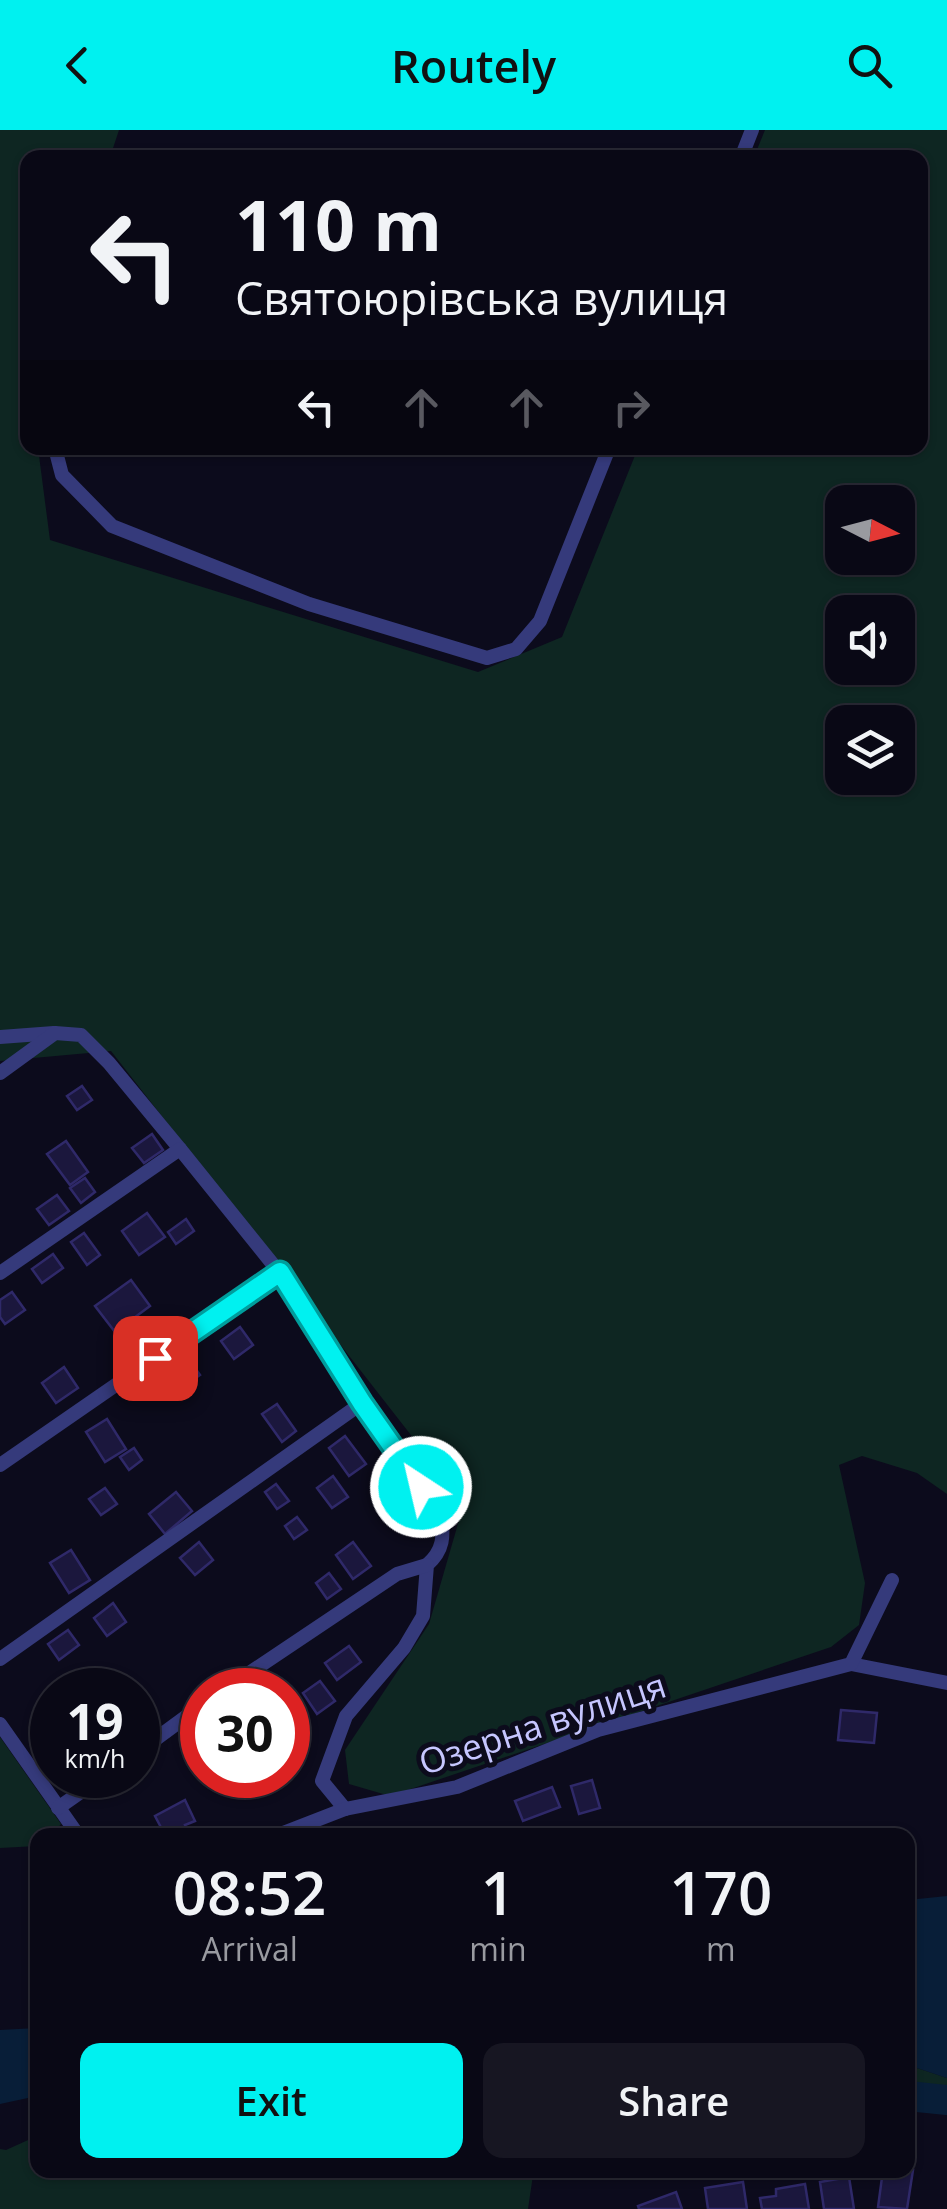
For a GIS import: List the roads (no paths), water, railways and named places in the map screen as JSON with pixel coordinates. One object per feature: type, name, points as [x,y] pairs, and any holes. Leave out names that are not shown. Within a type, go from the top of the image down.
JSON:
[{"type":"street","points":[[58,455],[62,474],[112,526],[309,604],[487,658],[516,649],[540,621],[605,455]]},
{"type":"street","points":[[0,1073],[56,1033]]},
{"type":"street","points":[[0,1037],[81,1035],[280,1272],[362,1403],[441,1515],[444,1536],[436,1556],[427,1565],[397,1574],[257,1668]]},
{"type":"street","points":[[0,1273],[180,1149]]},
{"type":"street","points":[[0,1465],[280,1272]]},
{"type":"street","points":[[0,1660],[362,1403]]},
{"type":"street","points":[[345,1809],[322,1781],[330,1756],[346,1716],[404,1648],[423,1616],[427,1565]]},
{"type":"street","points":[[892,1580],[850,1664],[947,1684]]},
{"type":"street","name":"Озерна вулиця","points":[[296,1828],[345,1809],[456,1788],[598,1730],[850,1664]]},
{"type":"street","points":[[0,1724],[73,1828]]},
{"type":"street","points":[[58,1808],[72,1798]]},
{"type":"water","points":[[947,1896],[947,2078],[915,2067],[915,1899]]},
{"type":"water","points":[[30,2028],[30,2098],[0,2104],[0,2030]]},
{"type":"waterway","points":[[915,2097],[947,2100]]}]
